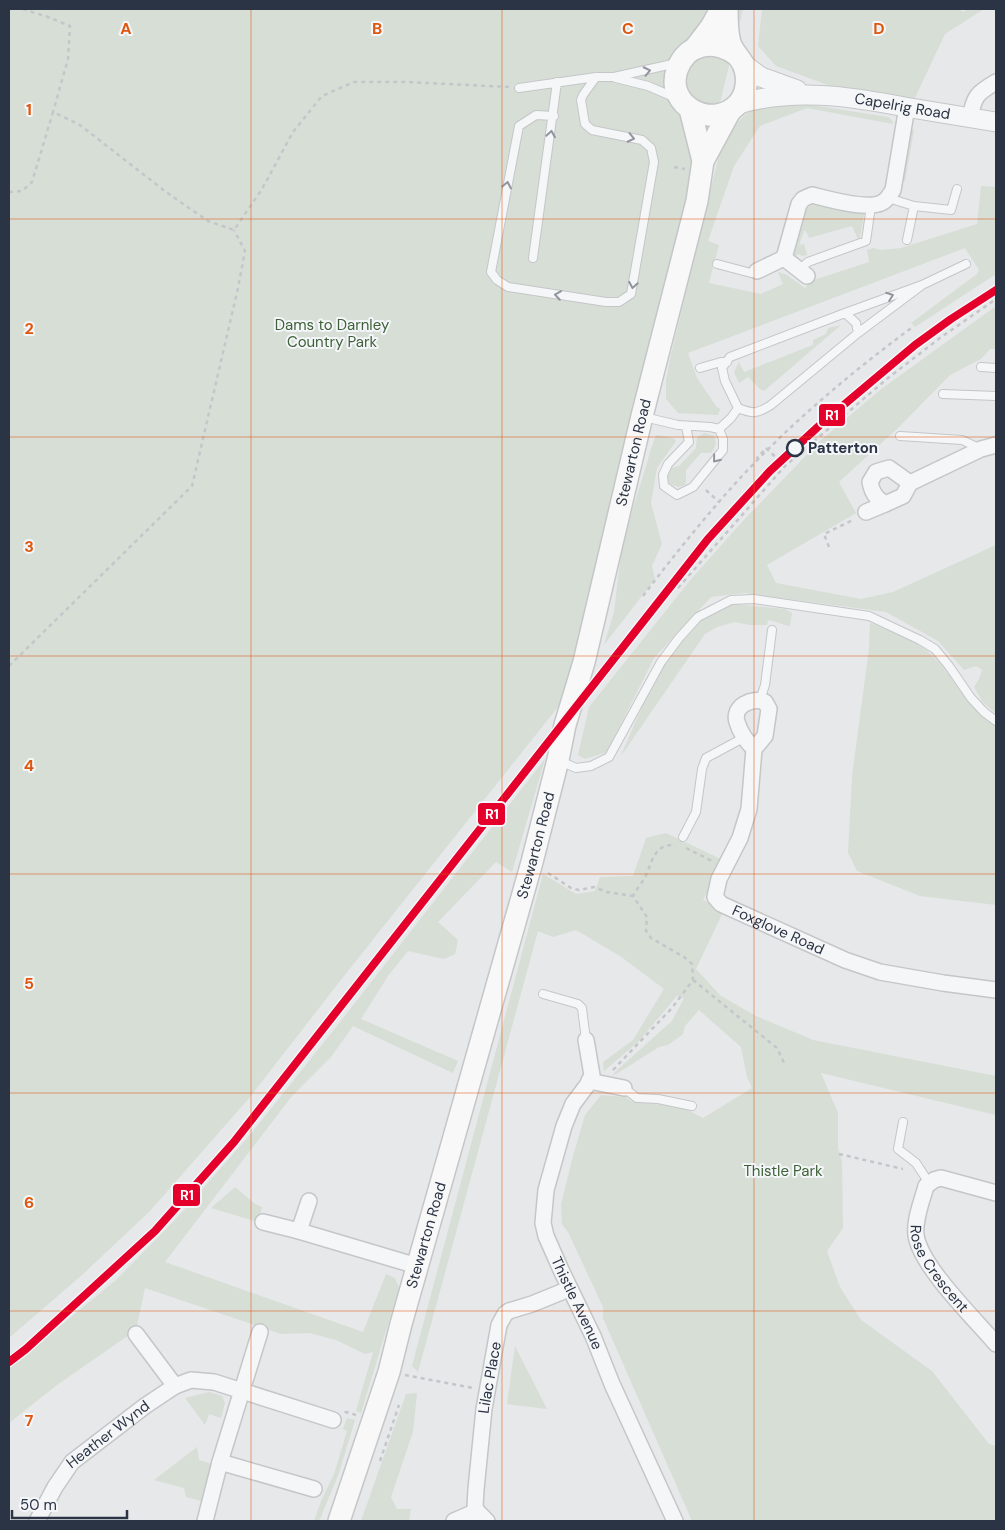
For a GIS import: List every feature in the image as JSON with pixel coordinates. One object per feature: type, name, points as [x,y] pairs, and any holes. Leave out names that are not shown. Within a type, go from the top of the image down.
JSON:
[{"type":"main road","name":"Stewarton Road","points":[[703,161],[686,106],[677,93],[676,72],[710,27],[720,9]]},
{"type":"main road","name":"Stewarton Road","points":[[339,1521],[389,1372],[417,1266],[526,884],[558,760],[565,725],[584,662],[642,416],[696,201],[703,161],[734,107],[744,95],[747,84],[746,73],[729,39],[727,9]]},
{"type":"main road","points":[[688,55],[705,45],[716,45],[726,48],[739,59]]},
{"type":"main road","points":[[686,106],[699,114],[709,116],[720,115],[734,107]]},
{"type":"street","name":"Capelrig Road","points":[[739,59],[764,78],[810,94]]},
{"type":"street","points":[[970,118],[974,100],[980,91],[996,82]]},
{"type":"street","name":"Capelrig Road","points":[[734,107],[777,96],[810,94],[856,97],[996,122]]},
{"type":"street","points":[[757,271],[784,258],[799,204],[803,199],[812,195],[871,206],[882,203],[888,198],[893,190],[907,107]]},
{"type":"street","points":[[784,258],[803,273]]},
{"type":"street","points":[[866,512],[903,496],[910,483],[981,449],[996,445]]},
{"type":"street","points":[[885,504],[878,500],[872,492],[870,482],[876,472],[889,468],[910,483]]},
{"type":"street","name":"Foxglove Road","points":[[749,743],[765,736],[769,709],[765,702],[760,700],[749,701],[742,705],[736,714],[737,722],[749,743],[748,809],[740,838],[719,878],[715,897],[722,904],[774,929],[845,960],[880,972],[996,990]]},
{"type":"street","points":[[586,1040],[592,1075],[597,1082],[624,1088]]},
{"type":"street","name":"Thistle Avenue","points":[[597,1082],[573,1104],[564,1126],[546,1190],[543,1223],[546,1236],[569,1288],[593,1336],[612,1384],[675,1521]]},
{"type":"street","points":[[928,1184],[941,1178],[996,1193]]},
{"type":"street","name":"Rose Crescent","points":[[928,1184],[916,1229],[924,1258],[996,1344]]},
{"type":"street","points":[[299,1231],[310,1201]]},
{"type":"street","points":[[263,1222],[417,1266]]},
{"type":"street","name":"Lilac Place","points":[[454,1521],[482,1516],[476,1507],[476,1489],[487,1391],[499,1325],[505,1314],[509,1311],[532,1304],[569,1288]]},
{"type":"street","points":[[205,1521],[220,1462],[260,1332]]},
{"type":"street","points":[[136,1334],[175,1386]]},
{"type":"street","name":"Heather Wynd","points":[[37,1521],[55,1487],[72,1462],[175,1386],[191,1380],[204,1380],[333,1420]]},
{"type":"street","points":[[220,1462],[314,1489]]},
{"type":"lane","points":[[614,77],[688,55]]},
{"type":"lane","points":[[554,116],[536,115],[519,126],[491,272],[497,280],[508,288],[606,302],[620,302],[631,294],[654,162],[651,148],[642,140],[592,130],[585,124],[581,100],[596,77]]},
{"type":"lane","points":[[519,88],[596,77],[614,77],[648,86],[686,106]]},
{"type":"lane","points":[[533,258],[554,116],[557,82]]},
{"type":"lane","points":[[888,198],[914,206],[951,210],[957,189]]},
{"type":"lane","points":[[803,273],[808,262],[866,241],[871,206]]},
{"type":"lane","points":[[907,240],[914,206]]},
{"type":"lane","points":[[717,264],[751,273],[757,271]]},
{"type":"lane","points":[[922,285],[766,408],[752,413],[738,408],[724,381],[722,368],[730,357],[922,285],[966,264]]},
{"type":"lane","points":[[845,313],[856,323],[858,334]]},
{"type":"lane","points":[[700,368],[727,362]]},
{"type":"lane","points":[[981,367],[996,368]]},
{"type":"lane","points":[[943,394],[996,396]]},
{"type":"lane","points":[[719,429],[731,418],[738,408]]},
{"type":"lane","points":[[642,416],[686,426],[719,429]]},
{"type":"lane","points":[[686,426],[689,442],[668,464],[663,475],[664,486],[677,495],[693,487],[723,450],[723,439],[719,429]]},
{"type":"lane","points":[[900,436],[962,440],[981,449]]},
{"type":"lane","points":[[558,760],[576,768],[591,766],[609,757],[661,662],[679,638],[698,617],[731,600],[754,599],[869,616],[935,649],[950,666],[971,698],[984,712],[996,721]]},
{"type":"lane","points":[[760,700],[765,685],[772,630]]},
{"type":"lane","points":[[683,837],[696,812],[702,769],[706,758],[749,743]]},
{"type":"lane","points":[[543,994],[578,1004],[582,1008],[586,1040]]},
{"type":"lane","points":[[624,1088],[637,1098],[658,1099],[692,1106]]},
{"type":"lane","points":[[903,1122],[898,1148],[916,1164],[928,1184]]},
{"type":"path","points":[[9,192],[22,191],[32,182],[68,59],[70,26],[48,16],[23,9]]},
{"type":"path","points":[[234,230],[262,189],[293,132],[322,96],[354,82],[407,82],[519,88]]},
{"type":"path","points":[[9,666],[192,486],[245,251],[234,230],[208,221],[166,192],[80,126],[53,112]]},
{"type":"path","points":[[678,588],[785,466],[888,378],[940,338],[996,299]]},
{"type":"path","points":[[643,596],[719,502],[760,460],[810,411],[868,360],[914,326]]},
{"type":"path","points":[[760,460],[757,458],[766,448],[785,466]]},
{"type":"path","points":[[697,482],[719,502]]},
{"type":"path","points":[[829,546],[824,534],[866,512]]},
{"type":"path","points":[[632,896],[647,874],[653,856],[661,847],[672,844],[680,845],[724,867]]},
{"type":"path","points":[[543,870],[571,888],[579,890],[594,887],[607,892],[632,896],[647,917],[646,931],[651,938],[684,956],[692,964],[693,980],[672,1008],[612,1071],[597,1082]]},
{"type":"path","points":[[693,980],[777,1048],[785,1065]]},
{"type":"path","points":[[839,1154],[905,1169]]},
{"type":"path","points":[[389,1372],[487,1391]]},
{"type":"green space","name":"Dams to Darnley Country Park","points":[[9,9],[743,9],[577,683],[250,1097],[150,1211],[82,1275],[9,1338]]},
{"type":"green space","points":[[762,9],[958,9],[964,12],[966,9],[984,9],[945,34],[912,104],[836,88],[776,66],[758,46]]},
{"type":"green space","points":[[788,104],[812,105],[888,117],[892,120],[893,124],[807,108],[760,126],[734,166],[708,241],[719,245],[709,283],[761,294],[783,284],[778,272],[787,275],[805,288],[811,281],[869,262],[867,250],[873,248],[881,250],[901,248],[977,224],[981,186],[996,187],[996,274],[915,327],[911,323],[977,274],[979,270],[965,248],[688,353],[697,378],[720,409],[718,415],[678,413],[666,399],[666,381],[720,151],[736,125],[747,114],[760,107]]},
{"type":"green space","points":[[910,129],[914,130],[905,181],[901,181]]},
{"type":"green space","points":[[817,203],[862,211],[864,215],[860,238],[858,239],[852,226],[809,238],[806,231],[804,231],[799,245],[804,244],[807,255],[802,256],[799,254],[795,256],[793,251],[804,209]]},
{"type":"green space","points":[[996,306],[996,349],[990,349],[981,359],[950,375],[899,427],[839,482],[856,513],[767,565],[776,583],[861,599],[893,592],[996,545],[996,714],[982,701],[974,687],[982,670],[976,666],[964,670],[938,641],[886,612],[744,593],[711,597],[654,658],[607,752],[585,759],[578,755],[589,707],[692,578],[742,522],[821,440],[880,390]]},
{"type":"green space","points":[[841,325],[764,391],[748,377],[739,383],[734,372],[739,362],[744,372],[813,345],[813,340],[826,334],[828,328]]},
{"type":"green space","points":[[705,433],[714,436],[716,443],[713,451],[711,453],[701,453],[686,470],[685,485],[679,487],[671,485],[667,477],[670,468],[679,466],[696,448],[697,437]]},
{"type":"green space","points":[[656,435],[673,438],[676,441],[657,468],[651,503],[662,544],[652,566],[655,579],[604,645],[614,612],[622,545]]},
{"type":"green space","points":[[734,604],[785,609],[792,613],[790,626],[768,620],[767,625],[749,625],[735,622],[717,627],[705,634],[621,756],[642,706],[669,656],[680,641],[701,621],[717,611]]},
{"type":"green space","points":[[870,623],[904,637],[927,651],[942,666],[970,703],[986,719],[996,725],[996,905],[920,896],[857,871],[848,853],[852,776],[869,649]]},
{"type":"green space","points":[[545,759],[512,872],[496,862],[438,922],[458,940],[455,954],[444,959],[408,951],[388,976],[361,1019],[458,1061],[453,1073],[353,1026],[331,1057],[292,1096],[165,1262],[363,1332],[386,1274],[395,1278],[399,1288],[361,1413],[356,1411],[373,1352],[365,1354],[336,1340],[309,1333],[281,1334],[145,1288],[136,1330],[57,1385],[9,1423],[9,1368],[116,1280],[174,1221],[249,1136]]},
{"type":"green space","name":"Thistle Park","points":[[666,833],[725,861],[703,900],[724,910],[696,969],[721,996],[756,1016],[813,1040],[996,1076],[996,1115],[821,1073],[838,1113],[838,1148],[842,1162],[843,1228],[827,1251],[840,1287],[861,1320],[932,1371],[989,1444],[996,1446],[996,1521],[692,1521],[603,1318],[603,1307],[568,1232],[562,1224],[561,1204],[585,1115],[601,1095],[626,1097],[631,1101],[684,1108],[703,1118],[752,1088],[747,1077],[741,1047],[699,1010],[685,1026],[683,1034],[668,1045],[659,1047],[613,1076],[615,1072],[672,1021],[684,998],[677,996],[638,1042],[604,1071],[603,1062],[633,1040],[664,989],[620,956],[576,930],[553,937],[538,931],[418,1372],[412,1366],[543,874],[576,894],[595,891],[600,877],[633,876],[646,838]]},
{"type":"green space","points":[[235,1187],[255,1204],[262,1207],[258,1222],[211,1208]]},
{"type":"green space","points":[[515,1346],[547,1409],[507,1404]]},
{"type":"green space","points":[[209,1392],[222,1396],[225,1403],[221,1418],[209,1414],[205,1425],[185,1398]]},
{"type":"green space","points":[[417,1393],[413,1432],[391,1497],[397,1509],[411,1509],[409,1521],[361,1521],[406,1394]]},
{"type":"green space","points":[[347,1418],[355,1420],[339,1473],[319,1521],[314,1521],[334,1474],[347,1431],[343,1429]]},
{"type":"green space","points":[[197,1447],[199,1460],[215,1465],[205,1502],[186,1497],[184,1488],[154,1480]]},
{"type":"transit line","name":"R1","points":[[9,1362],[26,1349],[155,1231],[234,1142],[708,539],[770,471],[821,424],[915,345],[996,290]]},
{"type":"place","name":"Patterton","points":[[795,448]]}]
